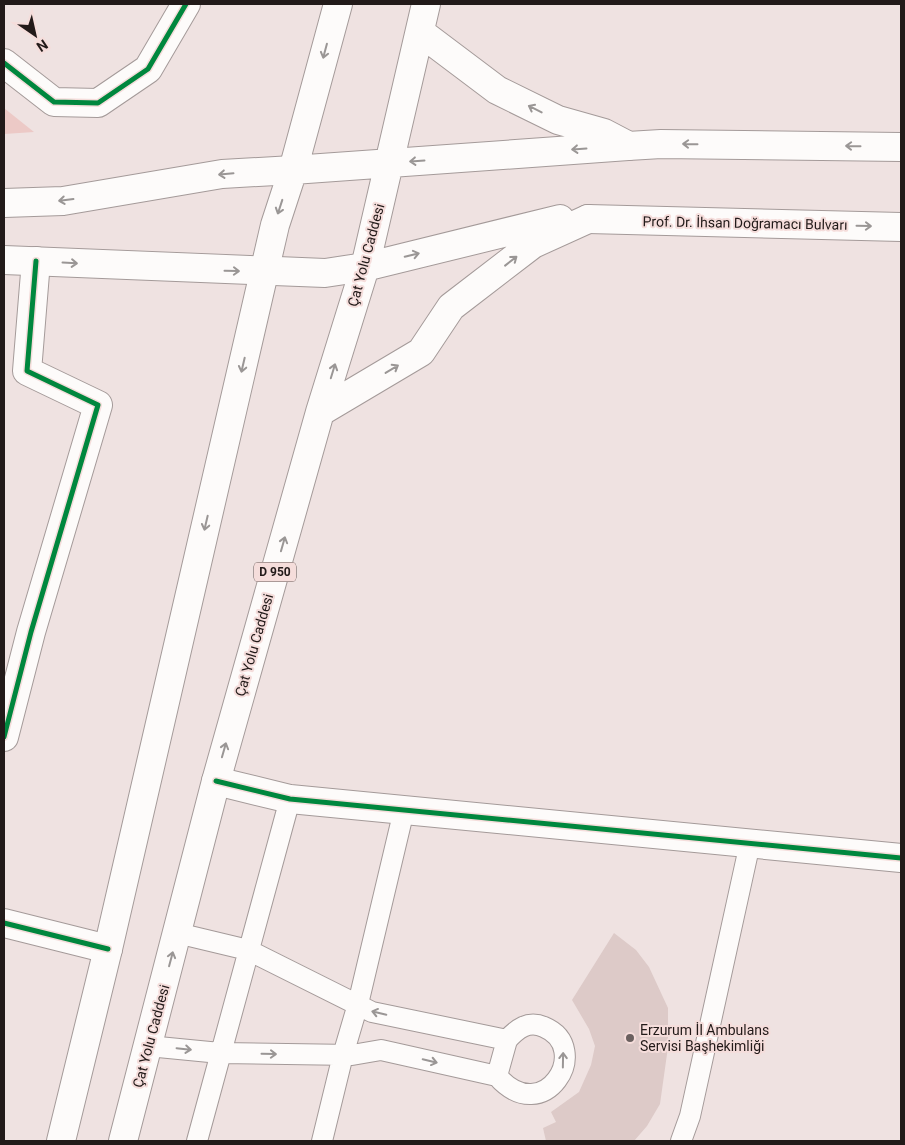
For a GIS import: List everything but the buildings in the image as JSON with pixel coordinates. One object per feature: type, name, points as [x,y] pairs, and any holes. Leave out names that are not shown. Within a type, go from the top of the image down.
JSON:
[{"type":"main road","points":[[4,63],[54,102],[98,103],[148,69],[186,4]]},
{"type":"main road","points":[[61,1141],[108,949],[275,225],[293,170],[338,4]]},
{"type":"main road","name":"Çat Yolu Caddesi","points":[[123,1141],[216,781],[320,412],[365,267],[426,4]]},
{"type":"main road","points":[[420,32],[497,90],[558,120],[604,133],[628,146]]},
{"type":"main road","points":[[4,203],[63,201],[222,174],[628,146],[661,144],[901,147]]},
{"type":"main road","name":"Prof. Dr. İhsan Doğramacı Bulvarı","points":[[4,260],[325,274],[365,267],[557,219],[901,227]]},
{"type":"main road","points":[[320,412],[421,352],[451,307],[533,244],[588,219]]},
{"type":"main road","points":[[4,737],[31,632],[98,405],[15,369],[36,261]]},
{"type":"main road","points":[[216,781],[290,799],[901,858]]},
{"type":"main road","points":[[4,923],[108,949]]},
{"type":"lane","points":[[197,1141],[290,799]]},
{"type":"lane","points":[[322,1141],[343,1055],[358,1004],[404,810]]},
{"type":"lane","points":[[681,1141],[690,1116],[750,844]]},
{"type":"lane","points":[[177,933],[248,950],[372,1012],[507,1040]]},
{"type":"lane","points":[[148,1046],[220,1053],[343,1055],[381,1050],[497,1076],[505,1086],[516,1092],[536,1094],[555,1084],[565,1064],[562,1044],[550,1029],[538,1024],[526,1025],[507,1040],[497,1076]]},
{"type":"shaded area","points":[[4,108],[34,132],[4,134]]},
{"type":"cycle path","points":[[4,63],[54,102],[98,103],[148,69],[186,4]]},
{"type":"cycle path","points":[[4,737],[31,632],[98,405],[27,371],[36,261]]},
{"type":"cycle path","points":[[216,781],[290,799],[901,858]]},
{"type":"cycle path","points":[[4,923],[108,949]]},
{"type":"place","name":"Erzurum İl Ambulans Servisi Başhekimliği","points":[[630,1038]]}]
